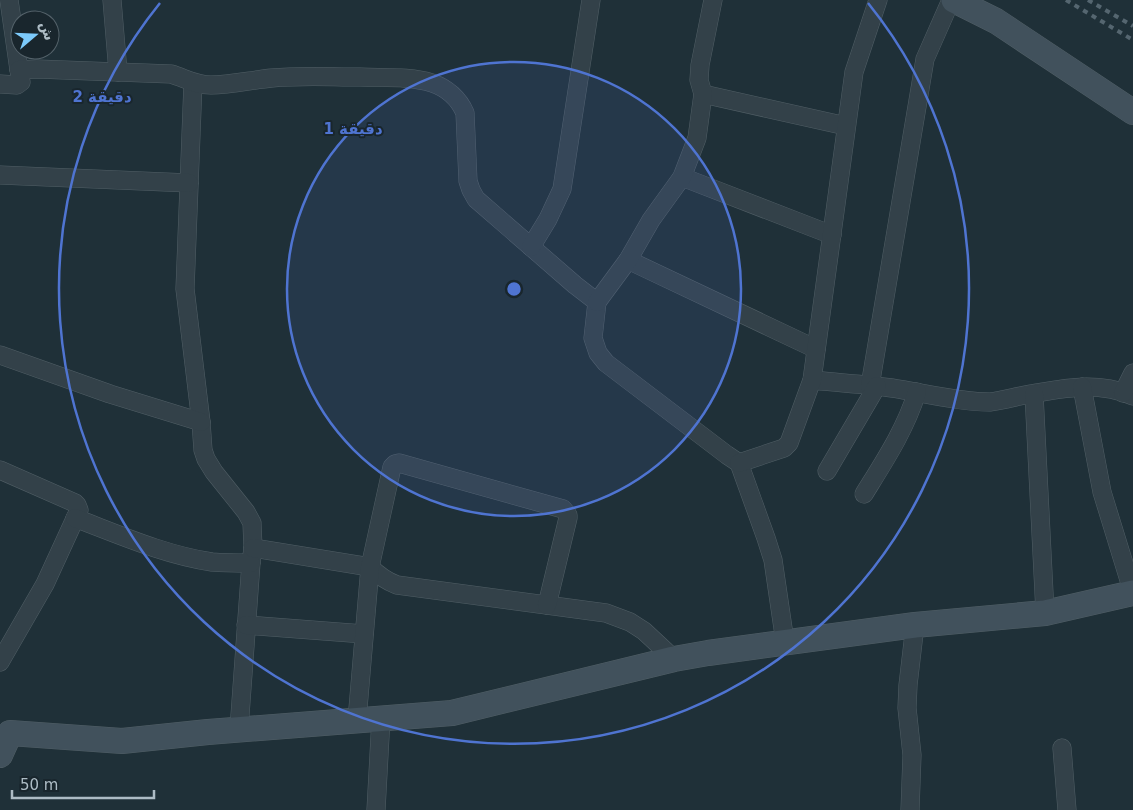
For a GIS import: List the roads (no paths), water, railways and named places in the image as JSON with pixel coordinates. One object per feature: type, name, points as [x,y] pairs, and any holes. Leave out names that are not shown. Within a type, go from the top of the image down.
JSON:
[{"type":"street","points":[[0,84],[14,85],[21,82],[9,0]]},
{"type":"street","points":[[112,0],[118,72]]},
{"type":"street","points":[[531,247],[548,219],[562,189],[591,0]]},
{"type":"street","points":[[713,0],[698,80],[703,94],[697,138],[682,177],[650,220],[628,260],[597,302],[593,338],[598,352],[606,363],[739,463],[773,560],[786,642]]},
{"type":"street","points":[[739,463],[784,448],[789,443],[812,380],[854,72],[878,0]]},
{"type":"street","points":[[827,471],[874,386],[925,59],[952,0],[996,21],[1133,112]]},
{"type":"street","points":[[19,70],[171,74],[193,83],[208,86],[274,78],[310,76],[407,78],[442,87],[461,104],[465,114],[468,181],[476,199],[597,302]]},
{"type":"street","points":[[193,83],[185,289],[203,450],[214,472],[246,512],[252,523],[252,556],[239,730]]},
{"type":"street","points":[[703,94],[846,126]]},
{"type":"street","points":[[0,175],[189,183]]},
{"type":"street","points":[[682,177],[832,235]]},
{"type":"street","points":[[628,260],[816,349]]},
{"type":"street","points":[[0,355],[110,394],[201,422]]},
{"type":"street","points":[[812,380],[874,386],[950,398],[992,402],[1064,388],[1090,386],[1128,394],[1133,373]]},
{"type":"street","points":[[3,738],[122,741],[452,712],[674,659],[708,653],[914,625],[1045,613],[1133,593],[1102,492],[1082,387]]},
{"type":"street","points":[[864,494],[896,444],[918,392]]},
{"type":"street","points":[[1034,394],[1045,613]]},
{"type":"street","points":[[357,720],[370,567],[392,466],[395,464],[399,463],[564,508],[568,518],[547,605]]},
{"type":"street","points":[[0,470],[75,503],[78,505],[79,510],[45,584],[0,662]]},
{"type":"street","points":[[75,518],[153,547],[213,562],[252,556],[370,567],[388,582],[397,585],[606,613],[644,631],[674,659]]},
{"type":"street","points":[[246,624],[364,634]]},
{"type":"street","points":[[910,810],[912,755],[908,685],[914,625]]},
{"type":"street","points":[[376,810],[381,718]]},
{"type":"street","points":[[1062,748],[1067,810]]},
{"type":"railway","points":[[1066,0],[1133,40]]},
{"type":"railway","points":[[1088,0],[1133,26]]}]
